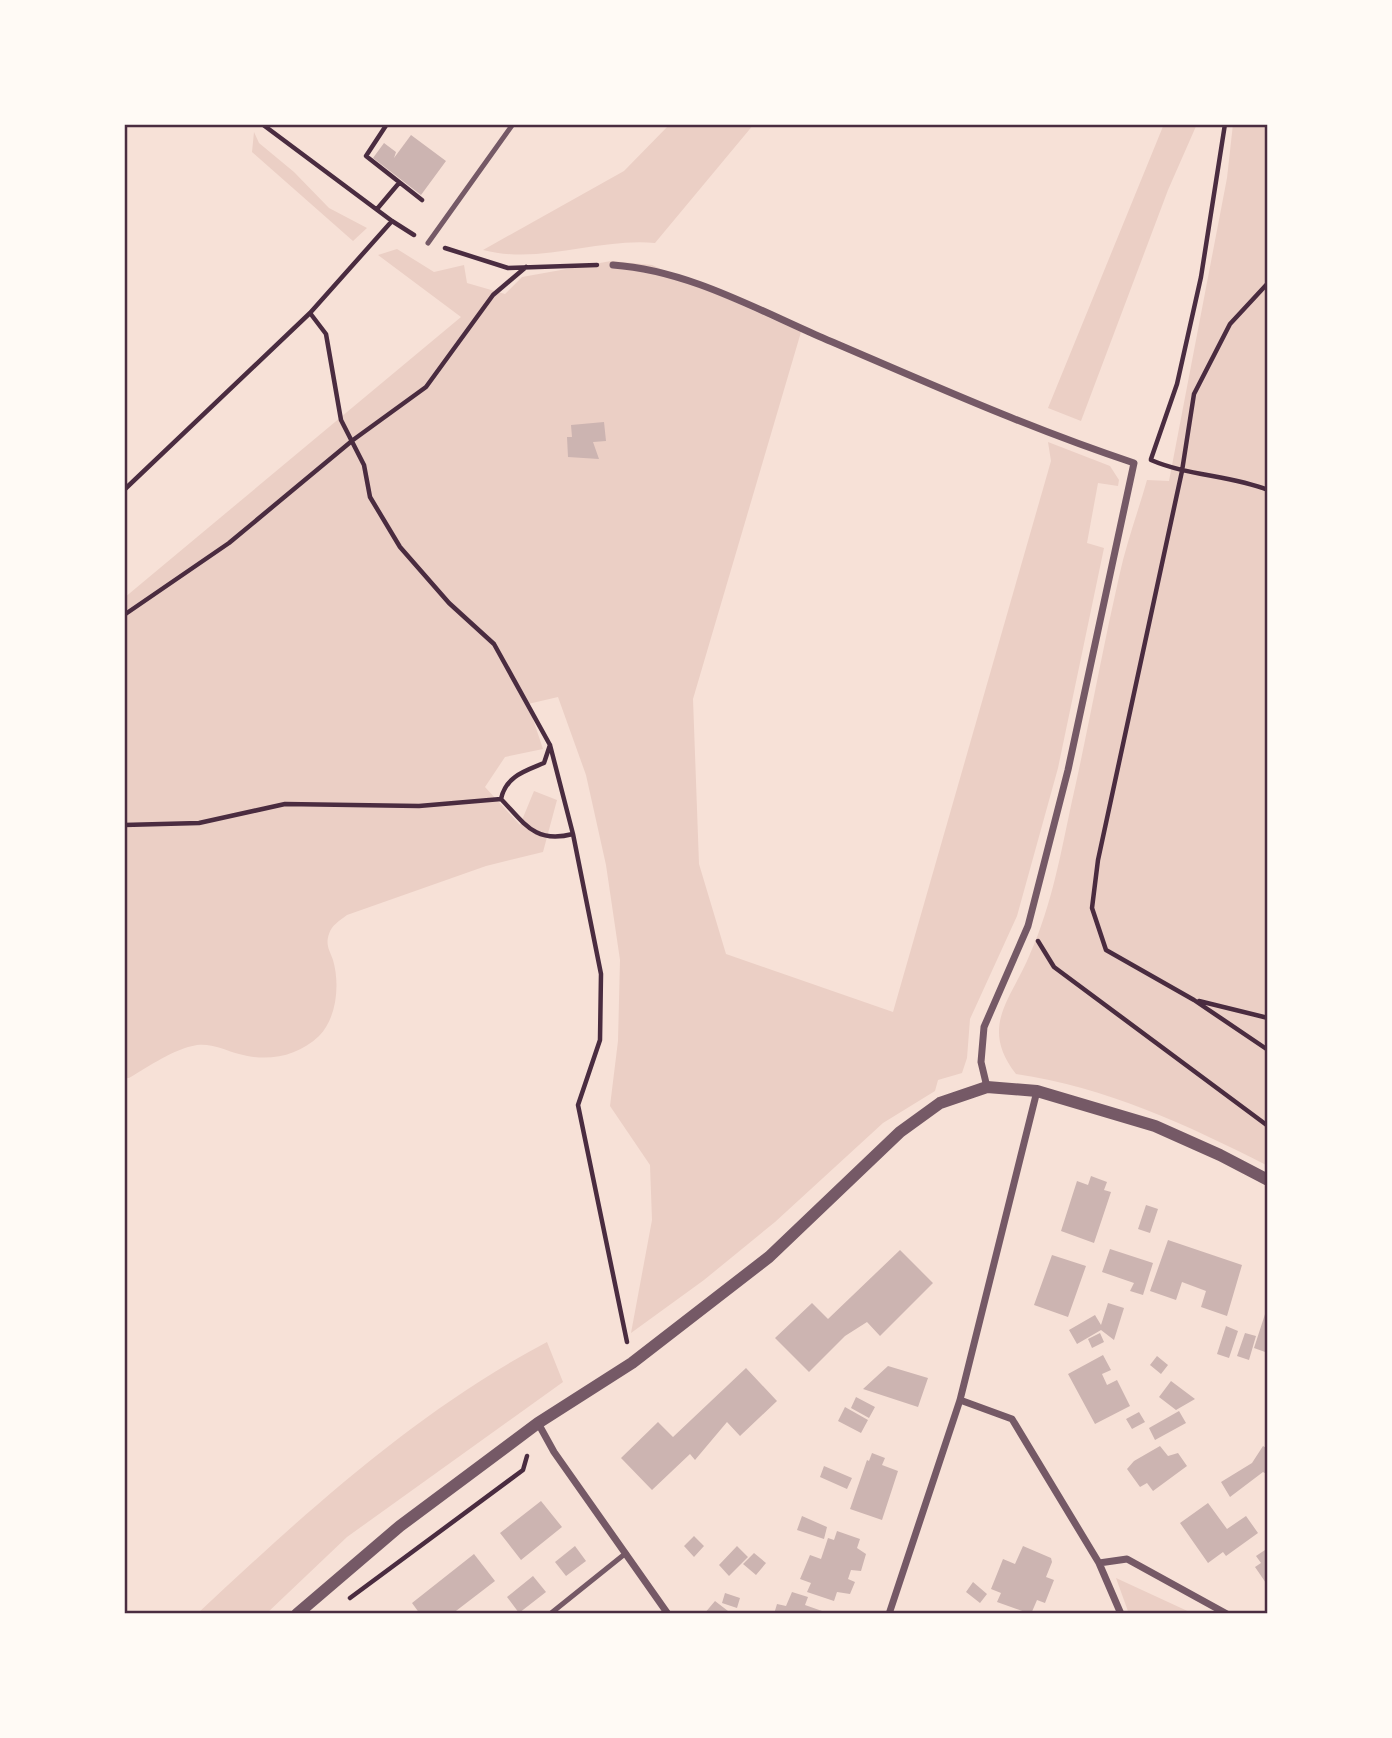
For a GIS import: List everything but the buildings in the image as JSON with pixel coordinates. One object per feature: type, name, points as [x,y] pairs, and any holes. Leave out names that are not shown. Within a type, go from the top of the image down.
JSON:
[{"type":"street","points":[[613,265],[643,267],[711,289],[1009,416],[1134,463],[1068,770],[1028,926],[984,1027],[981,1062],[987,1087]]},
{"type":"street","points":[[297,1614],[400,1526],[538,1423],[632,1363],[769,1257],[900,1132],[940,1103],[987,1087],[1037,1091],[1154,1126],[1268,1180]]},
{"type":"street","points":[[889,1614],[960,1400],[1037,1091]]},
{"type":"street","points":[[960,1400],[1012,1419],[1099,1563],[1121,1614]]},
{"type":"street","points":[[538,1423],[554,1452],[668,1614]]},
{"type":"street","points":[[1099,1563],[1127,1559],[1227,1614]]},
{"type":"lane","points":[[428,243],[513,124]]},
{"type":"lane","points":[[550,1614],[626,1553]]},
{"type":"path","points":[[262,124],[392,222],[428,243],[508,268],[613,265]]},
{"type":"path","points":[[387,124],[366,156],[422,200]]},
{"type":"path","points":[[1225,124],[1200,277],[1177,384],[1150,460],[1181,471],[1242,480],[1268,490]]},
{"type":"path","points":[[377,209],[399,183]]},
{"type":"path","points":[[124,490],[310,313],[392,222]]},
{"type":"path","points":[[124,615],[229,543],[353,440],[426,387],[492,295],[526,267]]},
{"type":"path","points":[[1268,283],[1230,324],[1194,394],[1181,471],[1098,860],[1092,908],[1106,950],[1194,1000],[1268,1050]]},
{"type":"path","points":[[310,313],[326,334],[341,420],[364,465],[370,497],[400,547],[449,603],[494,644],[550,745],[573,834],[601,974],[600,1040],[578,1105],[632,1363]]},
{"type":"path","points":[[501,799],[504,786],[518,774],[544,764],[550,745]]},
{"type":"path","points":[[124,825],[199,823],[285,804],[419,806],[501,799]]},
{"type":"path","points":[[501,799],[533,833],[556,838],[573,834]]},
{"type":"path","points":[[1028,926],[1054,967],[1268,1126]]},
{"type":"path","points":[[1194,1000],[1268,1018]]},
{"type":"path","points":[[340,1606],[523,1470],[538,1423]]},
{"type":"shaded area","points":[[670,124],[754,124],[655,243],[633,242],[526,255],[483,250],[624,171]]},
{"type":"shaded area","points":[[1164,124],[1197,124],[1168,190],[1081,421],[1048,408]]},
{"type":"shaded area","points":[[1233,124],[1268,124],[1268,1166],[1177,1122],[1114,1098],[1082,1088],[1016,1074],[1005,1057],[999,1027],[1007,1000],[1030,954],[1050,898],[1122,565],[1147,480],[1169,481],[1227,178]]},
{"type":"shaded area","points":[[254,132],[259,143],[294,172],[329,208],[367,228],[353,241],[252,152]]},
{"type":"shaded area","points":[[397,249],[434,272],[464,265],[467,283],[505,294],[522,277],[611,261],[652,265],[801,332],[693,699],[699,864],[726,954],[893,1012],[1051,461],[1048,442],[1110,466],[1119,480],[1118,486],[1098,483],[1087,543],[1104,548],[1058,768],[1017,916],[970,1019],[967,1058],[962,1073],[938,1080],[935,1091],[883,1123],[775,1222],[704,1280],[631,1333],[652,1220],[650,1165],[610,1106],[618,1041],[620,960],[606,865],[586,775],[558,697],[528,704],[543,749],[505,757],[485,787],[520,825],[534,791],[557,800],[543,852],[486,866],[347,915],[339,921],[330,931],[328,938],[336,979],[333,1010],[325,1029],[301,1049],[281,1056],[260,1058],[213,1046],[197,1045],[170,1054],[129,1078],[124,1078],[124,598],[461,317],[378,255]]},
{"type":"shaded area","points":[[547,1342],[563,1382],[347,1537],[266,1614],[197,1614],[363,1466],[452,1399]]},
{"type":"shaded area","points":[[1116,1578],[1194,1614],[1129,1614]]}]
